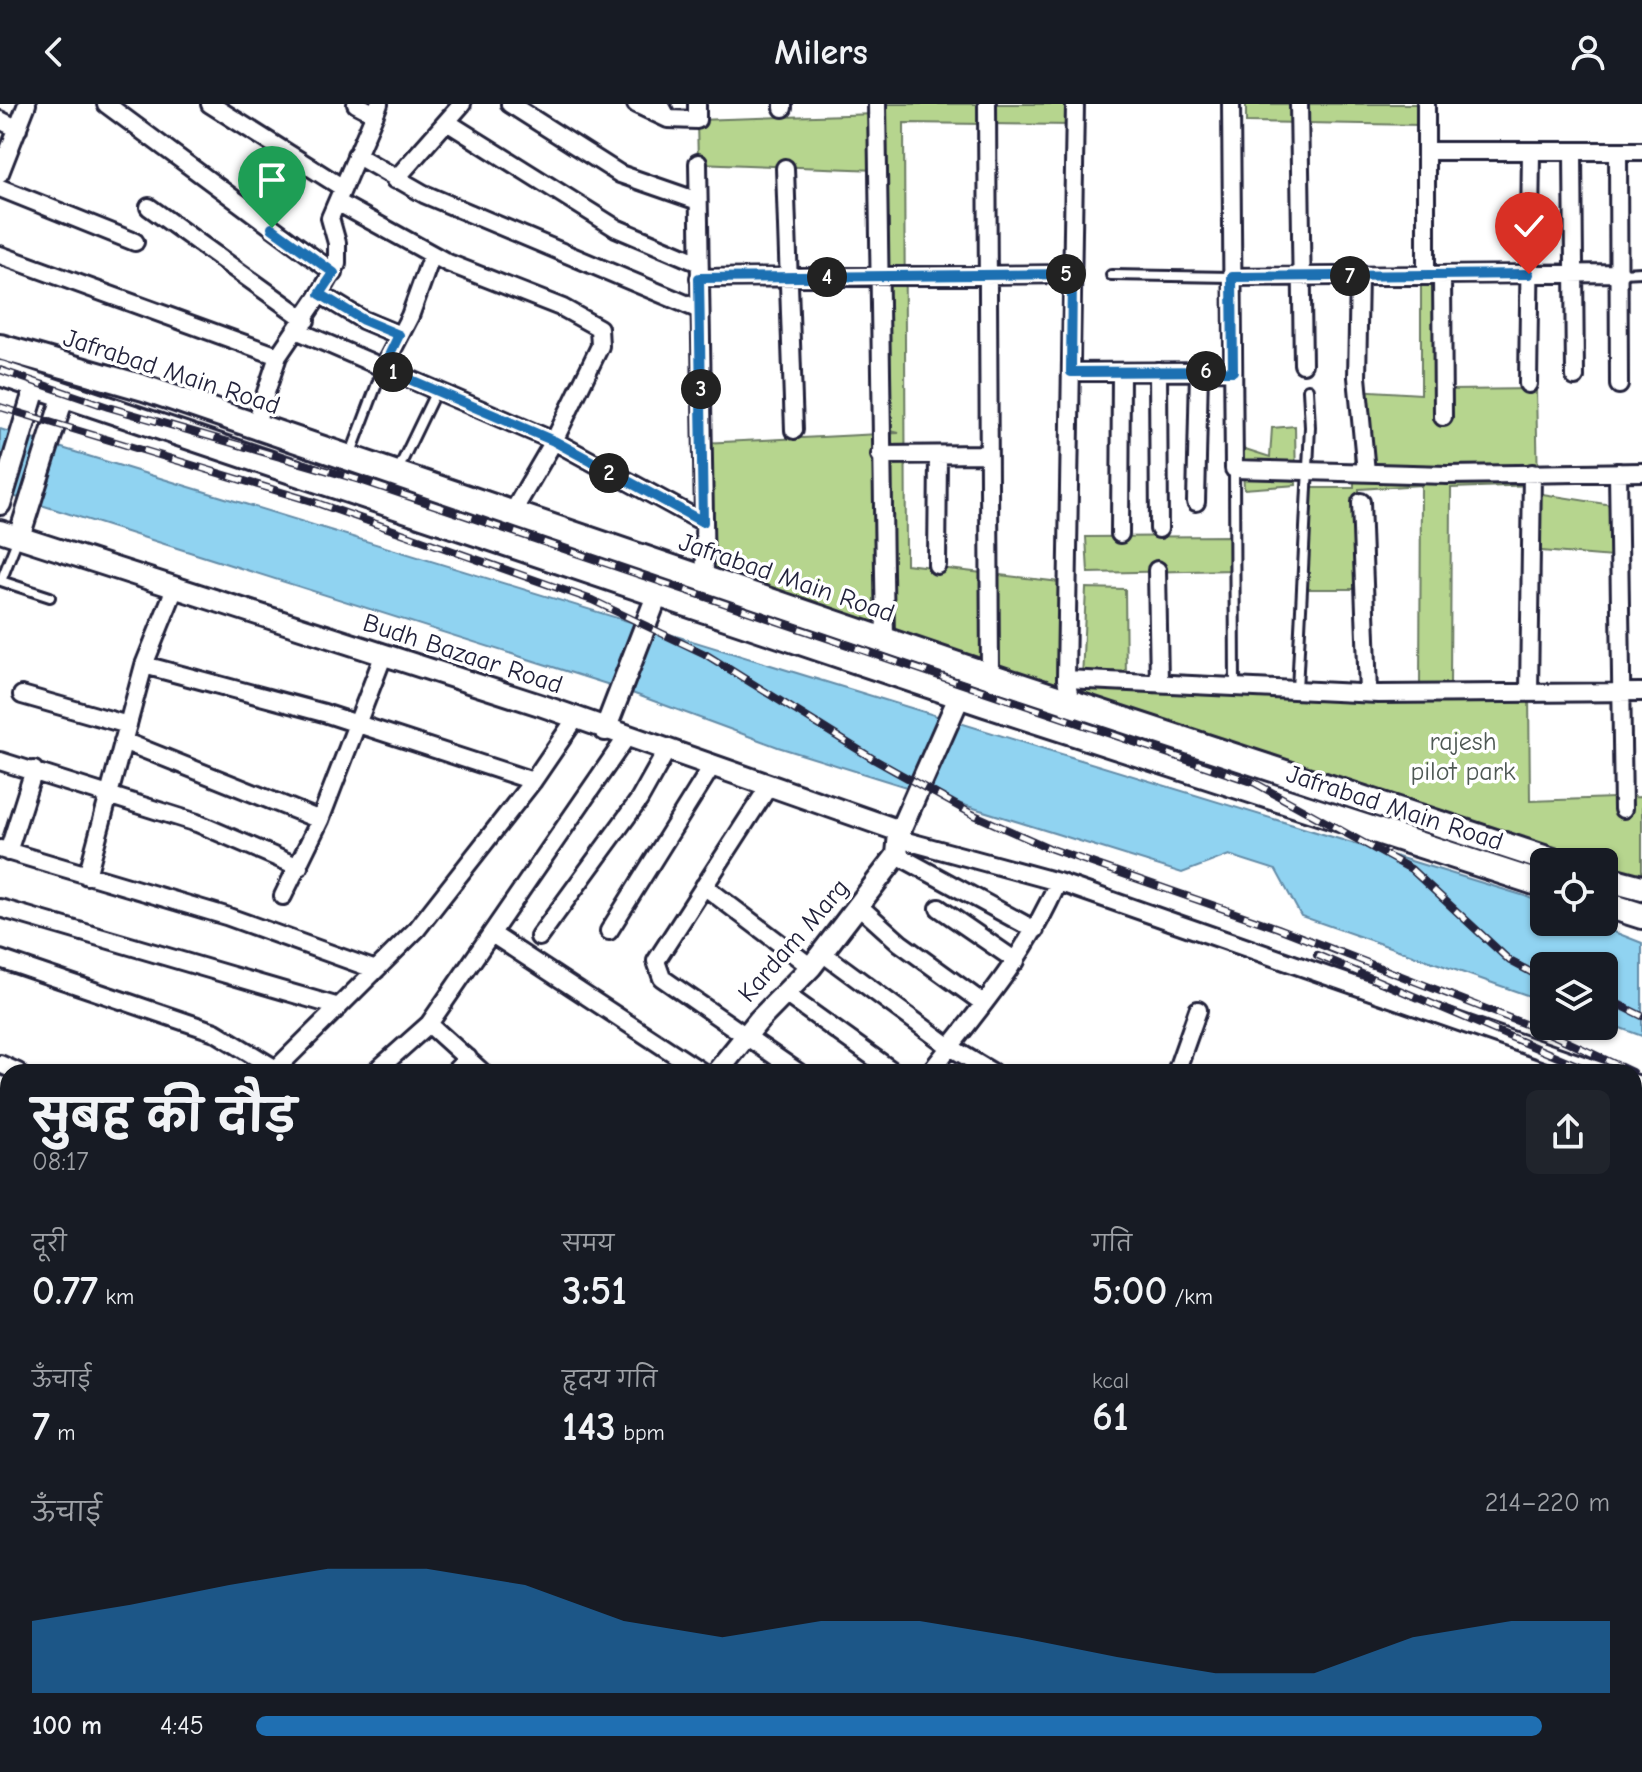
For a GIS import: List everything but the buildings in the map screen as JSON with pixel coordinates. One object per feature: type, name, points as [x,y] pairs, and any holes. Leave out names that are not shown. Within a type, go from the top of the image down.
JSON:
[{"type":"main road","name":"Jafrabad Main Road","points":[[0,347],[144,388],[990,676],[1068,691],[1530,853]]},
{"type":"main road","name":"Jafrabad Main Road","points":[[0,373],[1065,730],[1530,880]]},
{"type":"main road","points":[[1618,882],[1642,888]]},
{"type":"main road","points":[[1618,908],[1642,916]]},
{"type":"street","points":[[0,173],[27,104]]},
{"type":"street","points":[[106,104],[334,273]]},
{"type":"street","points":[[210,104],[432,255],[573,313],[599,328],[600,346],[554,441],[512,513]]},
{"type":"street","points":[[255,426],[278,356],[302,326],[334,273],[338,255],[330,218],[377,109],[356,104]]},
{"type":"street","points":[[395,180],[462,104]]},
{"type":"street","points":[[510,104],[620,174],[698,201]]},
{"type":"street","points":[[636,104],[697,120],[697,104]]},
{"type":"street","points":[[877,104],[885,640]]},
{"type":"street","points":[[987,104],[990,676]]},
{"type":"street","points":[[1065,730],[1075,104]]},
{"type":"street","points":[[1231,104],[1234,469],[1642,472]]},
{"type":"street","points":[[1299,104],[1303,364]]},
{"type":"street","points":[[1426,104],[1426,151],[1443,417]]},
{"type":"street","points":[[0,120],[18,129]]},
{"type":"street","points":[[447,122],[616,228],[699,270],[790,278],[1072,274]]},
{"type":"street","points":[[1426,151],[1642,151]]},
{"type":"street","points":[[1528,384],[1531,151]]},
{"type":"street","points":[[1573,151],[1575,377]]},
{"type":"street","points":[[1618,151],[1621,273],[1619,385]]},
{"type":"street","points":[[356,155],[395,180],[700,310]]},
{"type":"street","points":[[698,163],[705,579]]},
{"type":"street","points":[[785,168],[794,430]]},
{"type":"street","points":[[0,188],[135,242]]},
{"type":"street","points":[[149,207],[302,326],[383,368],[554,441],[703,522]]},
{"type":"street","points":[[0,255],[278,356]]},
{"type":"street","points":[[383,368],[432,255]]},
{"type":"street","points":[[1232,277],[1621,273]]},
{"type":"street","points":[[1359,276],[1357,377],[1366,472]]},
{"type":"street","points":[[320,294],[363,320],[399,335]]},
{"type":"street","points":[[1158,371],[1159,529]]},
{"type":"street","points":[[1196,502],[1199,371]]},
{"type":"street","points":[[1071,372],[1233,371]]},
{"type":"street","points":[[1120,534],[1121,372]]},
{"type":"street","points":[[0,504],[36,385]]},
{"type":"street","points":[[9,534],[64,394]]},
{"type":"street","points":[[880,455],[988,454]]},
{"type":"street","points":[[937,565],[938,455]]},
{"type":"street","points":[[1618,472],[1623,809]]},
{"type":"street","points":[[1529,693],[1532,473]]},
{"type":"street","points":[[1361,502],[1368,693]]},
{"type":"street","name":"Budh Bazaar Road","points":[[9,534],[384,654],[889,826],[898,842]]},
{"type":"street","points":[[1157,570],[1159,683]]},
{"type":"street","points":[[87,876],[144,665],[175,588]]},
{"type":"street","points":[[605,730],[658,593]]},
{"type":"street","points":[[283,896],[320,820],[384,654]]},
{"type":"street","points":[[144,665],[357,725],[533,781]]},
{"type":"street","points":[[1068,691],[1159,683],[1368,693],[1642,692]]},
{"type":"street","points":[[22,695],[125,733],[320,820]]},
{"type":"street","name":"Kardam Marg","points":[[723,1064],[859,906],[898,842],[960,695]]},
{"type":"street","points":[[280,1064],[417,929],[533,781],[576,718]]},
{"type":"street","points":[[384,1064],[429,1024],[626,738]]},
{"type":"street","points":[[539,937],[639,800],[667,750]]},
{"type":"street","points":[[0,761],[197,823],[299,867]]},
{"type":"street","points":[[609,931],[712,766]]},
{"type":"street","points":[[34,770],[4,850],[226,916],[376,970]]},
{"type":"street","points":[[769,786],[656,961],[657,972],[787,1064]]},
{"type":"street","points":[[898,842],[1058,882],[1580,1064]]},
{"type":"street","points":[[898,842],[1035,930]]},
{"type":"street","points":[[936,1064],[1016,961],[1058,882]]},
{"type":"street","points":[[704,886],[979,1064]]},
{"type":"street","points":[[859,906],[900,943],[983,1003]]},
{"type":"street","points":[[0,908],[339,1007]]},
{"type":"street","points":[[939,908],[1016,961]]},
{"type":"street","points":[[492,934],[690,1064]]},
{"type":"street","points":[[0,959],[215,1032],[265,1064]]},
{"type":"street","points":[[784,993],[883,1064]]},
{"type":"street","points":[[1179,1064],[1198,1010]]},
{"type":"street","points":[[429,1024],[474,1064]]},
{"type":"street","points":[[462,1064],[468,1058]]},
{"type":"lane","points":[[1621,273],[1642,272]]},
{"type":"lane","points":[[1111,275],[1232,277]]},
{"type":"lane","points":[[349,458],[383,368]]},
{"type":"lane","points":[[396,474],[437,389]]},
{"type":"lane","points":[[1297,690],[1310,427],[1308,389]]},
{"type":"lane","points":[[1234,469],[1235,687]]},
{"type":"lane","points":[[9,534],[1,581],[50,597]]},
{"type":"green space","name":"rajesh pilot park","points":[[877,104],[1075,104],[1074,125],[904,123],[906,564],[1068,583],[1068,678],[1082,679],[1086,588],[1125,589],[1126,680],[1420,689],[1421,485],[1359,489],[1356,589],[1306,589],[1306,488],[1354,488],[1355,390],[1421,394],[1421,276],[1446,281],[1450,390],[1536,389],[1538,485],[1451,488],[1450,690],[1529,693],[1530,801],[1642,797],[1642,881],[1618,873],[1618,848],[1538,848],[1071,703],[705,579],[703,443],[899,433],[879,428],[877,170],[698,163],[697,120],[876,114]]},
{"type":"green space","points":[[1246,104],[1419,104],[1420,125],[1246,122]]},
{"type":"green space","points":[[1295,426],[1296,485],[1244,489],[1242,448],[1270,457],[1272,428]]},
{"type":"green space","points":[[1530,492],[1612,505],[1612,557],[1530,550]]},
{"type":"green space","points":[[1234,536],[1234,570],[1088,573],[1086,537]]},
{"type":"water","points":[[0,429],[1525,896],[1530,898],[1530,936],[1618,936],[1618,933],[1642,943],[1642,1036],[1618,1027],[1618,952],[1530,952],[1530,996],[1301,916],[1276,870],[1229,855],[1182,873],[778,747],[613,686],[0,492]]},
{"type":"railway","points":[[0,370],[108,407],[363,481],[1255,783],[1411,869],[1510,961],[1530,972]]},
{"type":"railway","points":[[0,407],[311,501],[592,600],[705,654],[875,760],[972,814],[1049,848],[1278,928],[1553,1035],[1615,1064]]},
{"type":"railway","points":[[1317,955],[1574,1064]]},
{"type":"railway","points":[[1618,1004],[1642,1016]]},
{"type":"route","points":[[272,228],[334,273],[320,294],[363,320],[399,335],[383,368],[554,441],[703,522],[699,278],[1072,274],[1071,372],[1121,372],[1233,371],[1232,277],[1529,274]]}]
